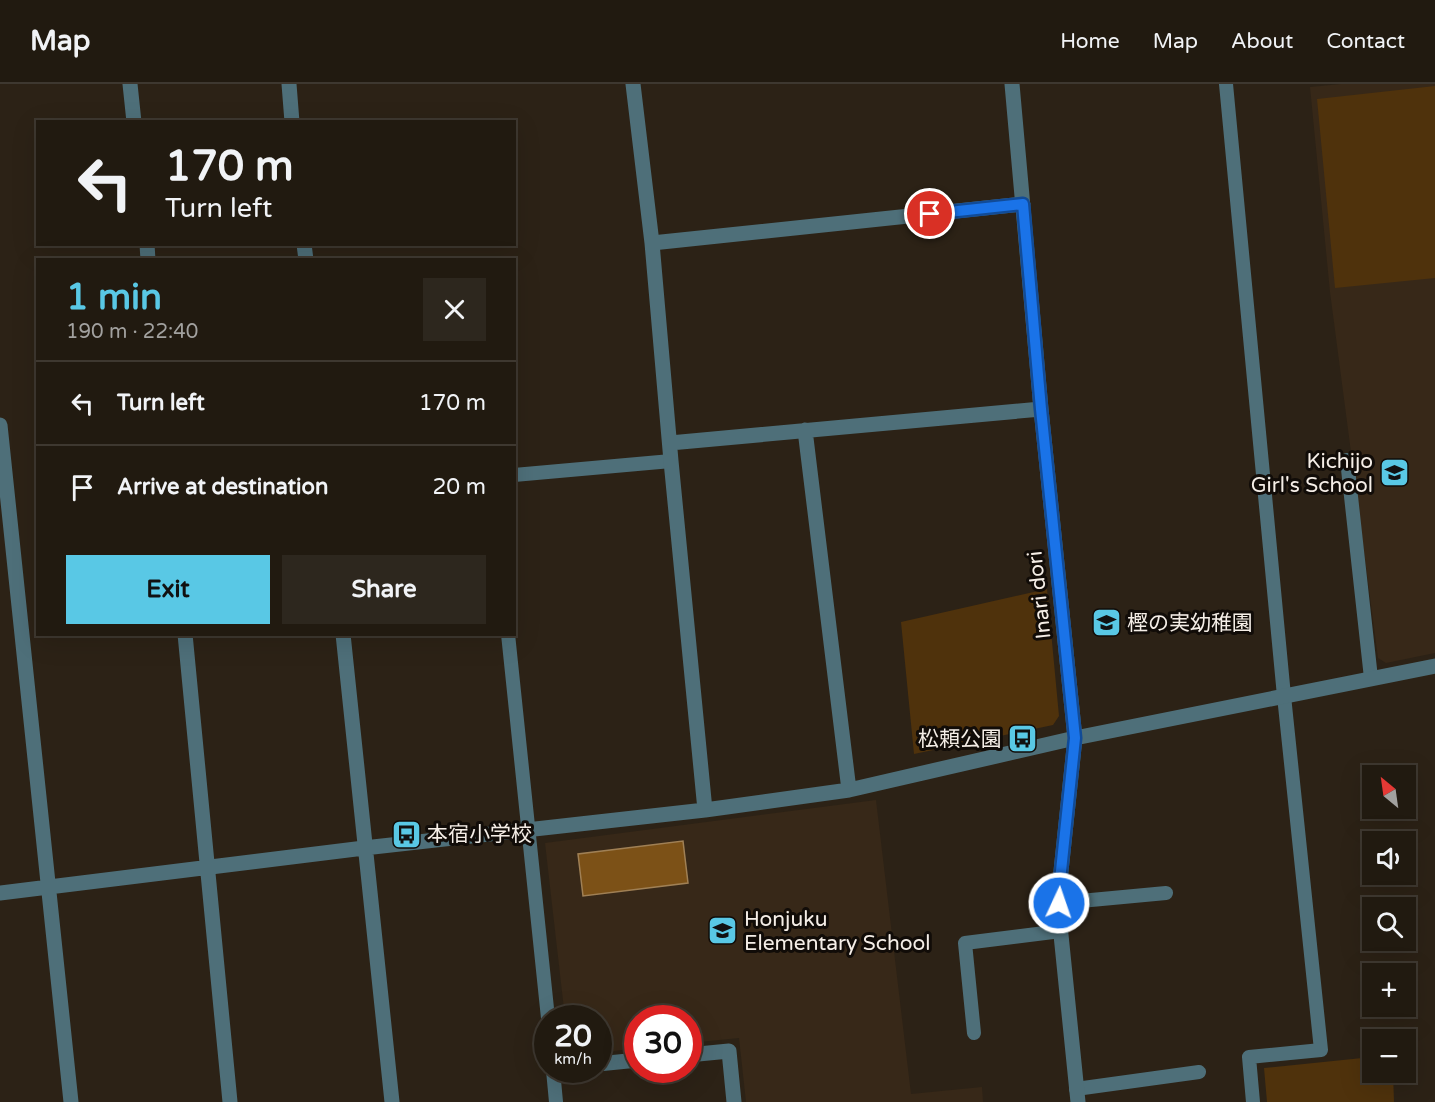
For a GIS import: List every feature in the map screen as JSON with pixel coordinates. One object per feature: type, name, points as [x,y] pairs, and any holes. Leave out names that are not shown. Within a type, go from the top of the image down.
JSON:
[{"type":"street","points":[[130,84],[134,120]]},
{"type":"street","points":[[289,84],[292,120]]},
{"type":"street","points":[[633,84],[652,243],[705,810]]},
{"type":"street","name":"Inari dori","points":[[1012,84],[1041,409],[1075,738],[1059,903],[1077,1096]]},
{"type":"street","points":[[652,243],[1023,204]]},
{"type":"street","points":[[670,443],[1041,409]]},
{"type":"street","points":[[0,425],[3,486],[71,1102]]},
{"type":"street","points":[[805,430],[849,790]]},
{"type":"street","points":[[186,636],[230,1102]]},
{"type":"street","points":[[343,636],[392,1102]]},
{"type":"street","points":[[0,893],[364,848],[705,810],[849,790],[1075,738],[1435,666]]},
{"type":"street","points":[[702,1054],[729,1051],[734,1102]]},
{"type":"lane","points":[[1226,84],[1284,696],[1321,1050],[1249,1057],[1253,1102]]},
{"type":"lane","points":[[1347,460],[1371,678]]},
{"type":"lane","points":[[516,475],[671,461]]},
{"type":"lane","points":[[508,636],[547,1005]]},
{"type":"lane","points":[[1059,903],[1166,893]]},
{"type":"lane","points":[[974,1033],[965,943],[1061,932]]},
{"type":"lane","points":[[1077,1096],[1199,1072]]},
{"type":"lane","points":[[554,1083],[556,1102]]},
{"type":"shaded area","name":"Kichijo Girl's School","points":[[1341,84],[1435,84],[1435,653],[1386,663],[1378,658],[1330,292],[1310,87]]},
{"type":"shaded area","points":[[1435,86],[1435,278],[1335,288],[1317,99]]},
{"type":"shaded area","points":[[1047,589],[1059,716],[1053,725],[914,754],[901,622]]},
{"type":"shaded area","name":"Honjuku Elementary School","points":[[876,800],[911,1094],[982,1087],[983,1102],[746,1102],[739,1038],[702,1042],[702,1005],[624,1005],[624,1050],[612,1051],[612,1005],[564,1005],[545,843]]},
{"type":"shaded area","points":[[683,841],[688,883],[583,896],[578,854]]},
{"type":"shaded area","points":[[1362,1058],[1362,1083],[1393,1083],[1394,1102],[1267,1102],[1264,1068]]},
{"type":"place","name":"Kichijo Girl's School","points":[[1394,473]]},
{"type":"place","name":"樫の実幼稚園","points":[[1106,623]]},
{"type":"place","name":"松頼公園","points":[[1023,739]]},
{"type":"place","name":"本宿小学校","points":[[406,834]]},
{"type":"place","name":"Honjuku Elementary School","points":[[723,931]]},
{"type":"route","points":[[930,214],[1023,204],[1041,409],[1075,738],[1059,903]]}]
